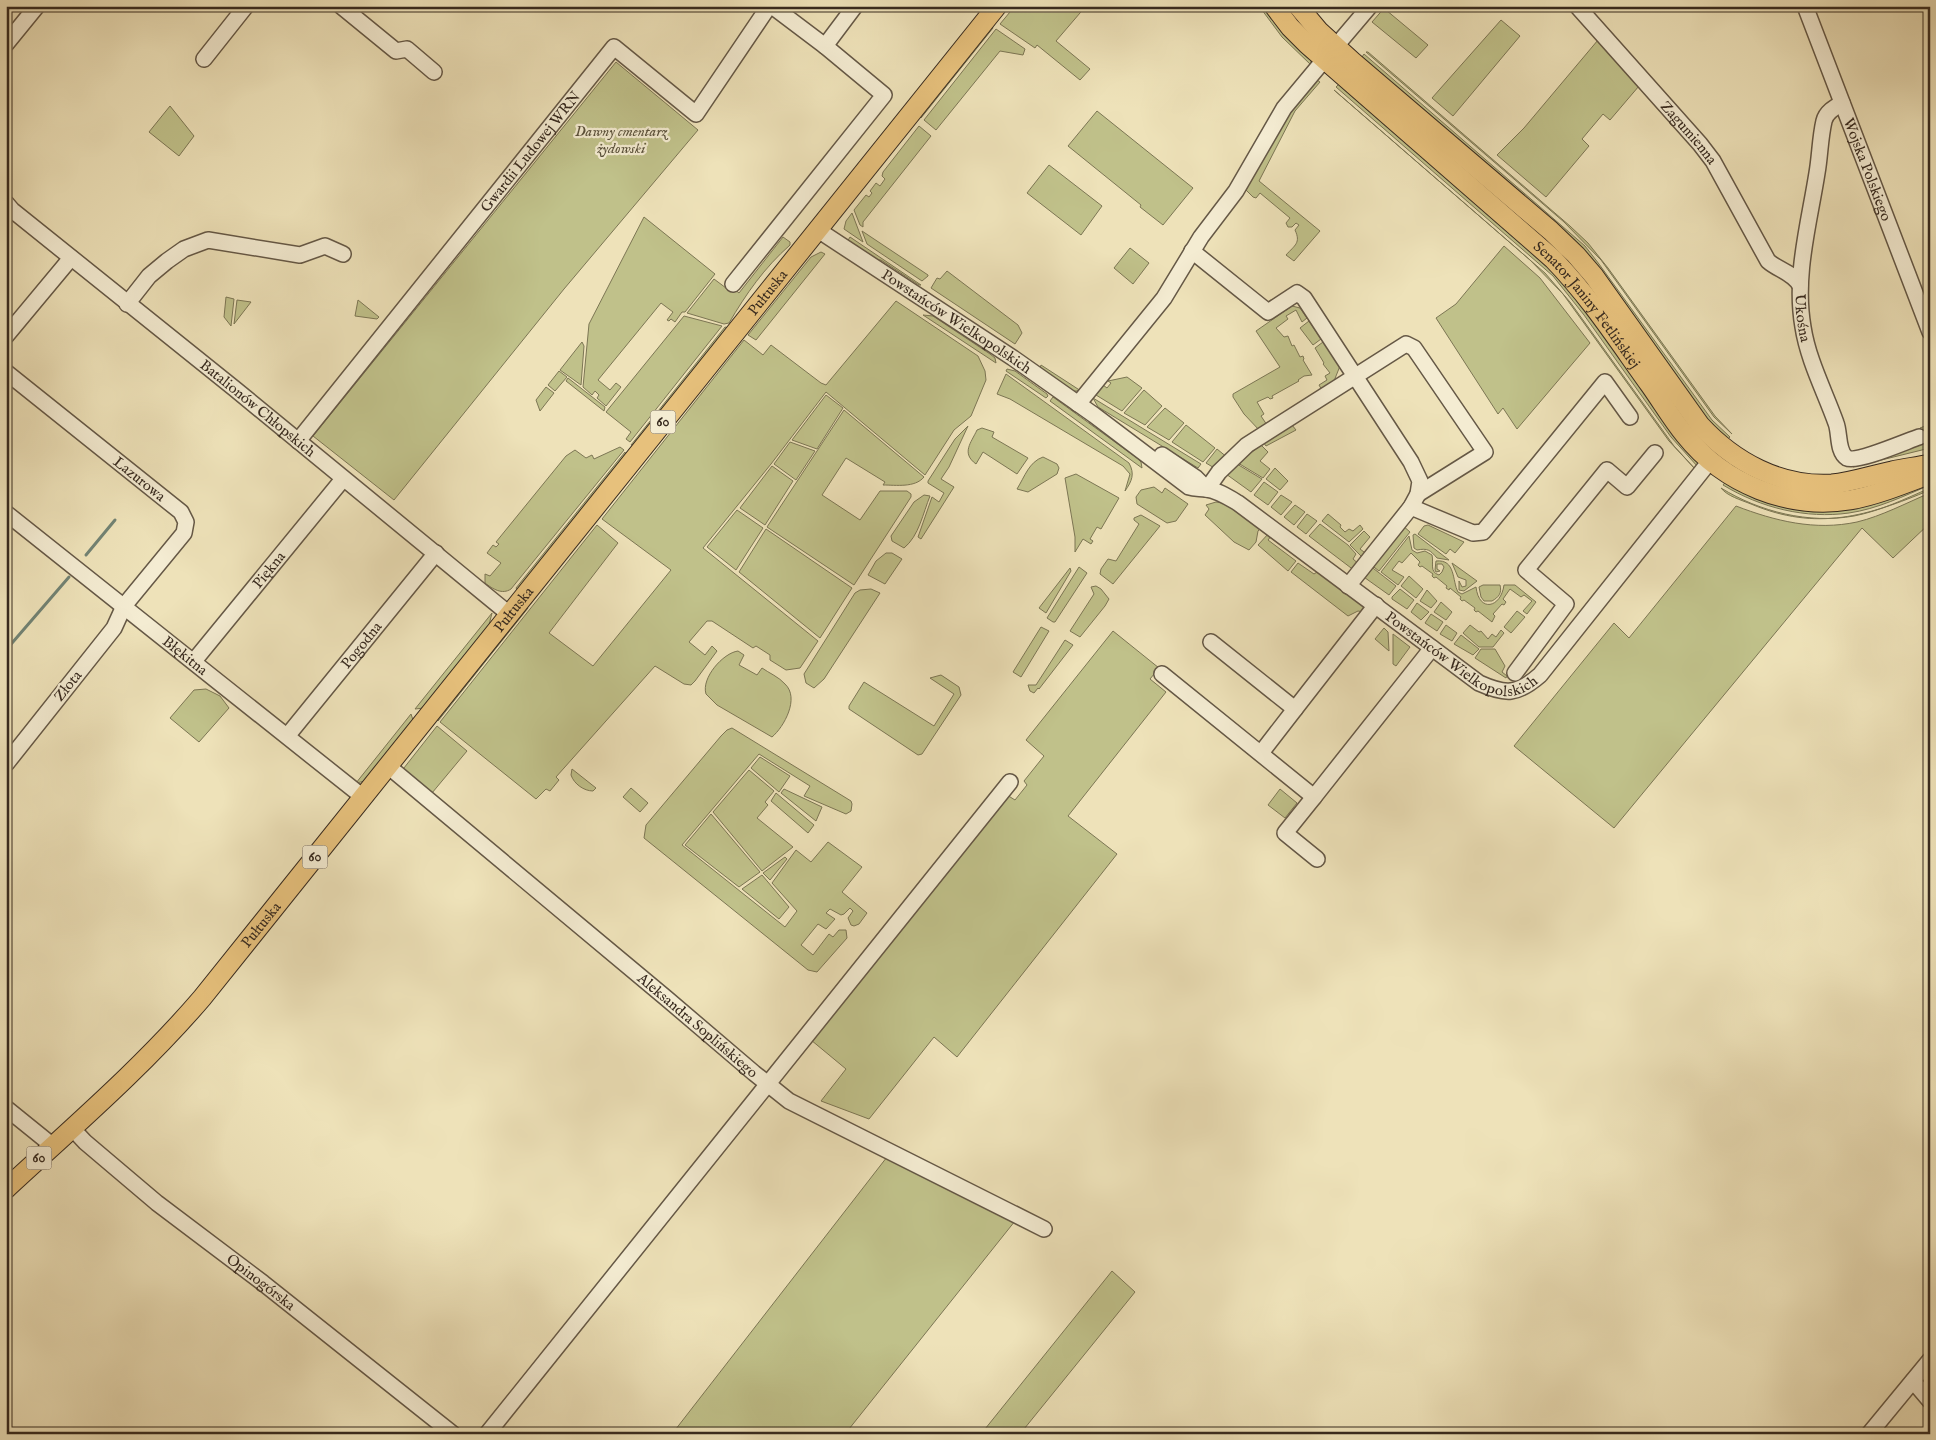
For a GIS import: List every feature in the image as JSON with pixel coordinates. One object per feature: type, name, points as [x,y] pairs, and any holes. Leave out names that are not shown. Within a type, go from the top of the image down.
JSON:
[{"type":"main road","name":"Pułtuska","points":[[6,1188],[114,1090],[181,1023],[997,6]]},
{"type":"main road","name":"Senator Janiny Fetlińskiej","points":[[1274,6],[1290,27],[1330,53],[1551,231],[1576,255],[1594,276],[1700,425],[1732,455],[1772,475],[1814,484],[1832,484],[1930,464]]},
{"type":"main road","name":"Senator Janiny Fetlińskiej","points":[[1298,6],[1330,53],[1553,259],[1571,278],[1685,435],[1710,461],[1727,474],[1753,488],[1789,499],[1811,502],[1852,500],[1930,474]]},
{"type":"street","points":[[6,44],[37,6]]},
{"type":"street","points":[[204,59],[246,6]]},
{"type":"street","points":[[341,6],[396,51],[407,49],[434,72]]},
{"type":"street","points":[[733,284],[884,95],[771,6]]},
{"type":"street","name":"Gwardii Ludowej WRN","points":[[298,441],[614,47],[696,114],[771,6]]},
{"type":"street","points":[[824,46],[855,6]]},
{"type":"street","points":[[1078,404],[1155,311],[1173,286],[1192,250],[1236,191],[1284,108],[1370,6]]},
{"type":"street","name":"Zagumienna","points":[[1577,6],[1713,161],[1768,261],[1774,267],[1795,278],[1800,285]]},
{"type":"street","name":"Wojska Polskiego","points":[[1805,6],[1930,332]]},
{"type":"street","name":"Ukośna","points":[[1842,103],[1831,110],[1824,119],[1800,285],[1800,307],[1806,343],[1838,428],[1842,451],[1846,458],[1852,460],[1863,457],[1919,437]]},
{"type":"street","name":"Batalionów Chłopskich","points":[[6,203],[12,210],[127,304],[509,614]]},
{"type":"street","name":"Powstańców Wielkopolskich","points":[[818,230],[1012,358],[1078,404],[1138,439],[1196,478],[1207,489],[1223,494],[1238,503],[1479,683],[1501,691],[1516,691],[1531,683],[1540,675],[1710,461]]},
{"type":"street","points":[[127,304],[149,276],[167,261],[184,249],[208,240],[300,255],[325,246],[342,254]]},
{"type":"street","points":[[1192,250],[1268,312],[1297,294],[1304,298],[1354,378],[1384,419],[1411,462],[1420,481],[1415,500]]},
{"type":"street","points":[[1782,270],[1804,253]]},
{"type":"street","points":[[6,336],[71,258]]},
{"type":"street","points":[[1207,489],[1218,472],[1248,445],[1406,344],[1414,348],[1485,452],[1415,500],[1348,586]]},
{"type":"street","name":"Lazurowa","points":[[6,372],[181,512],[186,522],[184,533],[124,606]]},
{"type":"street","points":[[1415,500],[1472,532],[1483,532],[1605,382],[1630,417]]},
{"type":"street","points":[[1585,619],[1526,570],[1607,470],[1627,487],[1655,453]]},
{"type":"street","name":"Piękna","points":[[194,661],[343,479]]},
{"type":"street","name":"Błękitna","points":[[6,513],[288,735],[363,797]]},
{"type":"street","name":"Pogodna","points":[[288,735],[436,553]]},
{"type":"street","points":[[1515,673],[1566,604]]},
{"type":"street","name":"Złota","points":[[6,764],[114,628],[124,606]]},
{"type":"street","points":[[1261,753],[1376,606]]},
{"type":"street","points":[[1211,642],[1295,709]]},
{"type":"street","points":[[1318,859],[1285,833],[1432,648]]},
{"type":"street","points":[[1162,674],[1314,797]]},
{"type":"street","name":"Aleksandra Soplińskiego","points":[[388,766],[666,998],[767,1085],[802,1109],[1044,1229]]},
{"type":"street","points":[[487,1434],[1010,782]]},
{"type":"street","points":[[6,1108],[52,1146]]},
{"type":"street","name":"Opinogórska","points":[[72,1128],[85,1142],[157,1203],[263,1283],[453,1434]]},
{"type":"street","points":[[1869,1434],[1930,1360]]},
{"type":"street","points":[[1913,1381],[1930,1401]]},
{"type":"green space","points":[[1015,6],[1086,6],[1056,41],[1090,69],[1080,80],[1037,45],[1035,48],[1000,24]]},
{"type":"green space","points":[[1259,6],[1268,6],[1311,60],[1311,65],[1282,37]]},
{"type":"green space","points":[[1386,6],[1389,6],[1386,10],[1428,45],[1416,58],[1372,22]]},
{"type":"green space","points":[[1501,20],[1520,36],[1453,116],[1432,98]]},
{"type":"green space","points":[[992,26],[993,28],[921,118],[920,117]]},
{"type":"green space","points":[[996,29],[1025,49],[1023,55],[1000,51],[936,130],[924,120]]},
{"type":"green space","points":[[1598,40],[1639,86],[1610,120],[1603,114],[1582,139],[1589,146],[1546,197],[1497,155],[1524,128]]},
{"type":"green space","points":[[1366,52],[1368,52],[1570,226],[1588,243],[1608,268],[1715,416],[1732,434],[1714,417],[1601,260],[1564,222]]},
{"type":"green space","points":[[1364,54],[1585,246],[1712,420],[1730,437],[1728,439],[1713,429],[1593,267],[1360,60]]},
{"type":"green space","name":"Dawny cmentarz żydowski","points":[[616,62],[698,130],[564,289],[394,500],[313,436]]},
{"type":"green space","points":[[1317,80],[1320,82],[1295,111],[1259,181],[1320,231],[1294,261],[1286,255],[1296,244],[1295,230],[1299,225],[1296,223],[1292,227],[1288,227],[1286,223],[1290,218],[1260,193],[1256,198],[1245,189],[1288,115]]},
{"type":"green space","points":[[1341,82],[1551,263],[1698,460],[1698,467],[1671,437],[1584,315],[1553,276],[1336,87]]},
{"type":"green space","points":[[1334,90],[1545,273],[1570,302],[1674,446],[1696,470],[1669,441],[1563,294],[1530,260]]},
{"type":"green space","points":[[170,106],[194,136],[179,156],[149,132]]},
{"type":"green space","points":[[1097,111],[1193,188],[1163,225],[1068,146]]},
{"type":"green space","points":[[919,126],[931,136],[863,222],[863,227],[860,225],[854,210],[866,195],[869,197],[872,193],[870,191],[876,183],[880,186],[885,179],[882,176],[883,172]]},
{"type":"green space","points":[[1049,165],[1102,206],[1081,235],[1027,193]]},
{"type":"green space","points":[[852,213],[863,242],[844,229],[846,221]]},
{"type":"green space","points":[[644,217],[715,274],[675,322],[671,319],[667,320],[673,312],[661,303],[598,380],[610,390],[616,383],[621,387],[606,406],[597,398],[599,395],[595,391],[592,395],[583,387],[589,324]]},
{"type":"green space","points":[[862,231],[928,276],[922,281],[867,244]]},
{"type":"green space","points":[[783,237],[790,242],[790,245],[756,282],[729,323],[724,324],[687,313],[714,279],[730,291],[733,288],[739,293]]},
{"type":"green space","points":[[850,237],[921,285],[881,260],[874,260],[847,242]]},
{"type":"green space","points":[[1504,246],[1540,278],[1590,343],[1517,429],[1503,408],[1498,414],[1436,318],[1456,304]]},
{"type":"green space","points":[[1130,248],[1149,263],[1133,284],[1114,268]]},
{"type":"green space","points":[[821,252],[825,254],[756,340],[748,335],[811,257]]},
{"type":"green space","points":[[947,271],[1018,325],[1022,333],[1015,344],[931,288],[937,278],[940,279]]},
{"type":"green space","points":[[226,297],[234,299],[231,326],[224,317]]},
{"type":"green space","points":[[237,300],[251,302],[234,324]]},
{"type":"green space","points":[[358,300],[379,317],[377,319],[355,316]]},
{"type":"green space","points":[[896,301],[978,356],[985,371],[986,380],[971,416],[954,430],[925,475],[826,392],[703,548],[818,641],[800,668],[786,670],[770,660],[770,655],[756,646],[753,648],[712,621],[707,621],[689,642],[705,655],[712,646],[717,651],[695,681],[691,685],[684,684],[655,666],[556,777],[559,780],[550,791],[546,789],[536,799],[440,722],[597,525],[618,543],[549,633],[593,666],[671,570],[602,519],[744,340],[763,355],[771,345],[826,385]]},
{"type":"green space","points":[[1292,306],[1300,308],[1307,318],[1302,322],[1296,310],[1286,316],[1288,319],[1276,328],[1284,337],[1288,336],[1300,357],[1303,356],[1303,360],[1312,375],[1304,376],[1299,381],[1272,396],[1273,398],[1270,399],[1268,397],[1257,402],[1264,414],[1261,416],[1267,425],[1260,431],[1244,414],[1233,394],[1280,367],[1256,331]]},
{"type":"green space","points":[[923,315],[933,316],[990,354],[995,358],[996,363]]},
{"type":"green space","points":[[684,316],[722,326],[630,442],[626,439],[631,432],[606,412]]},
{"type":"green space","points":[[1309,321],[1321,339],[1313,345],[1300,328]]},
{"type":"green space","points":[[725,327],[730,328],[634,445],[631,445]]},
{"type":"green space","points":[[582,342],[584,346],[581,385],[560,370]]},
{"type":"green space","points":[[1323,342],[1340,366],[1332,386],[1323,392],[1319,385],[1327,380],[1325,376],[1330,373],[1315,348]]},
{"type":"green space","points":[[1041,365],[1081,391],[1072,391],[1040,368]]},
{"type":"green space","points":[[1007,369],[1015,371],[1048,396],[1046,398],[1006,371]]},
{"type":"green space","points":[[559,371],[567,377],[555,391],[548,385]]},
{"type":"green space","points":[[1006,374],[1129,463],[1132,477],[1125,491],[1130,474],[1123,466],[1010,399],[997,394]]},
{"type":"green space","points":[[1127,377],[1142,388],[1122,411],[1096,395],[1103,385],[1107,388],[1111,383],[1108,381]]},
{"type":"green space","points":[[568,378],[605,407],[604,411],[566,381]]},
{"type":"green space","points":[[546,387],[554,393],[540,411],[536,400]]},
{"type":"green space","points":[[1144,390],[1162,406],[1145,425],[1124,413]]},
{"type":"green space","points":[[826,395],[843,408],[817,449],[792,440]]},
{"type":"green space","points":[[1053,397],[1137,458],[1141,462],[1142,468],[1050,401]]},
{"type":"green space","points":[[1093,398],[1201,464],[1198,468],[1098,407]]},
{"type":"green space","points":[[1165,408],[1184,423],[1169,440],[1147,427]]},
{"type":"green space","points":[[844,410],[924,477],[916,483],[883,485],[885,482],[846,458],[822,495],[860,520],[880,491],[907,491],[911,494],[911,497],[854,585],[767,527]]},
{"type":"green space","points":[[1930,424],[1930,448],[1853,467],[1853,465],[1924,439],[1920,428]]},
{"type":"green space","points":[[1186,425],[1215,448],[1203,462],[1172,442]]},
{"type":"green space","points":[[1292,425],[1296,430],[1266,446],[1263,442]]},
{"type":"green space","points":[[968,426],[949,467],[941,479],[954,487],[921,539],[918,537],[932,497],[939,502],[944,493],[928,483],[928,481],[955,439]]},
{"type":"green space","points":[[982,428],[994,432],[992,437],[1028,458],[1017,474],[983,452],[976,464],[971,460],[968,452],[970,444],[977,430]]},
{"type":"green space","points":[[790,442],[815,451],[796,480],[774,464]]},
{"type":"green space","points":[[1261,445],[1268,452],[1260,461],[1270,469],[1263,478],[1238,463]]},
{"type":"green space","points":[[620,447],[624,450],[511,589],[501,591],[485,583],[485,574],[490,576],[501,563],[487,553],[493,545],[496,547],[499,544],[496,542],[566,456],[575,450],[586,458],[592,455],[594,459]]},
{"type":"green space","points":[[1217,449],[1228,458],[1216,469],[1206,463]]},
{"type":"green space","points":[[625,452],[626,456],[518,591],[516,588]]},
{"type":"green space","points":[[1043,457],[1057,464],[1059,468],[1057,474],[1028,492],[1017,489],[1034,462]]},
{"type":"green space","points":[[1237,464],[1262,479],[1251,492],[1226,474]]},
{"type":"green space","points":[[772,466],[793,481],[765,525],[740,508]]},
{"type":"green space","points":[[1275,468],[1288,481],[1280,490],[1266,479]]},
{"type":"green space","points":[[1076,474],[1119,498],[1101,529],[1097,527],[1090,539],[1093,541],[1091,544],[1083,539],[1075,552],[1075,537],[1065,478]]},
{"type":"green space","points":[[1930,478],[1930,485],[1890,502],[1859,511],[1833,514],[1800,513],[1768,506],[1723,485],[1727,480]]},
{"type":"green space","points":[[1264,482],[1278,492],[1268,505],[1254,495]]},
{"type":"green space","points":[[1154,487],[1162,493],[1165,488],[1188,504],[1176,521],[1167,523],[1137,504],[1136,497],[1141,490]]},
{"type":"green space","points":[[1721,488],[1768,510],[1802,517],[1827,518],[1820,519],[1798,517],[1775,513],[1734,498]]},
{"type":"green space","points":[[1930,488],[1930,490],[1884,507],[1902,500]]},
{"type":"green space","points":[[1930,493],[1930,523],[1893,558],[1862,528],[1614,828],[1514,746],[1614,623],[1629,638],[1736,506],[1765,516],[1795,523],[1841,525],[1876,516]]},
{"type":"green space","points":[[924,495],[930,496],[920,524],[904,548],[892,541],[891,536],[914,502]]},
{"type":"green space","points":[[1281,495],[1292,502],[1281,515],[1271,507]]},
{"type":"green space","points":[[1216,502],[1225,503],[1262,527],[1258,531],[1256,542],[1249,550],[1234,542],[1205,515],[1209,509],[1206,505]]},
{"type":"green space","points":[[1295,505],[1305,512],[1294,525],[1284,517]]},
{"type":"green space","points":[[1884,507],[1873,511],[1854,516],[1837,518],[1827,518],[1864,513]]},
{"type":"green space","points":[[737,510],[763,528],[736,570],[707,547]]},
{"type":"green space","points":[[1307,514],[1317,521],[1306,534],[1297,527]]},
{"type":"green space","points":[[1328,514],[1341,525],[1340,527],[1345,532],[1349,529],[1353,531],[1360,525],[1363,529],[1349,542],[1322,521]]},
{"type":"green space","points":[[1141,515],[1160,526],[1113,584],[1100,574],[1101,569],[1108,559],[1116,561],[1139,524],[1134,518]]},
{"type":"green space","points":[[1320,524],[1348,545],[1356,554],[1353,559],[1360,565],[1355,571],[1309,536]]},
{"type":"green space","points":[[1402,525],[1410,532],[1379,571],[1370,564]]},
{"type":"green space","points":[[1428,525],[1464,542],[1455,553],[1450,549],[1446,554],[1418,534],[1424,526]]},
{"type":"green space","points":[[766,529],[852,588],[820,638],[739,572]]},
{"type":"green space","points":[[1364,531],[1370,537],[1360,549],[1368,555],[1364,559],[1350,545]]},
{"type":"green space","points":[[1269,533],[1272,535],[1268,540],[1296,561],[1288,571],[1258,545]]},
{"type":"green space","points":[[1415,534],[1449,560],[1437,558],[1429,550],[1417,550],[1414,548],[1413,535]]},
{"type":"green space","points":[[1409,536],[1412,550],[1417,553],[1425,551],[1432,555],[1433,569],[1436,574],[1439,575],[1444,567],[1442,564],[1437,564],[1437,569],[1440,571],[1436,572],[1436,561],[1447,563],[1458,592],[1462,594],[1476,587],[1481,601],[1485,604],[1490,604],[1495,603],[1499,599],[1504,585],[1515,585],[1536,602],[1527,614],[1523,611],[1532,601],[1524,595],[1521,597],[1510,589],[1503,599],[1506,602],[1504,605],[1502,604],[1493,614],[1495,616],[1492,622],[1478,611],[1476,612],[1475,608],[1464,600],[1462,601],[1461,597],[1450,588],[1449,590],[1446,588],[1447,586],[1432,576],[1433,574],[1422,566],[1420,567],[1418,565],[1420,562],[1411,553],[1402,563],[1399,561],[1392,570],[1404,577],[1398,585],[1381,572]]},
{"type":"green space","points":[[886,553],[892,553],[902,559],[885,584],[868,575],[876,561]]},
{"type":"green space","points":[[1298,563],[1314,574],[1320,570],[1364,604],[1364,612],[1358,611],[1348,616],[1291,572]]},
{"type":"green space","points":[[1452,563],[1477,581],[1464,591],[1459,590],[1459,581],[1462,587],[1466,586],[1466,580],[1458,577]]},
{"type":"green space","points":[[1369,565],[1396,586],[1389,595],[1361,575]]},
{"type":"green space","points":[[1079,567],[1087,573],[1055,622],[1053,622],[1047,618]]},
{"type":"green space","points":[[1070,568],[1071,571],[1046,613],[1039,608]]},
{"type":"green space","points":[[1409,576],[1423,589],[1416,598],[1401,586]]},
{"type":"green space","points":[[1483,585],[1500,585],[1501,590],[1492,601],[1484,601],[1479,587]]},
{"type":"green space","points":[[1096,586],[1109,599],[1080,637],[1070,631],[1094,594],[1091,587]]},
{"type":"green space","points":[[871,589],[880,593],[824,679],[814,688],[806,683],[804,674],[855,593],[860,590]]},
{"type":"green space","points":[[1400,589],[1414,600],[1407,609],[1392,599]]},
{"type":"green space","points":[[1427,590],[1437,601],[1431,608],[1420,601]]},
{"type":"green space","points":[[1441,602],[1452,612],[1446,620],[1434,612]]},
{"type":"green space","points":[[1417,603],[1429,612],[1421,620],[1411,612]]},
{"type":"green space","points":[[525,605],[528,608],[438,721],[437,718]]},
{"type":"green space","points":[[1517,611],[1525,617],[1511,633],[1504,627]]},
{"type":"green space","points":[[492,613],[489,625],[424,708],[415,709]]},
{"type":"green space","points":[[1431,614],[1443,622],[1437,631],[1425,623]]},
{"type":"green space","points":[[1446,625],[1457,633],[1452,641],[1440,634]]},
{"type":"green space","points":[[1470,625],[1479,632],[1481,631],[1488,639],[1492,634],[1496,637],[1501,630],[1504,633],[1493,647],[1479,647],[1463,633]]},
{"type":"green space","points":[[1041,627],[1049,631],[1021,677],[1013,672]]},
{"type":"green space","points":[[1384,628],[1388,632],[1389,651],[1375,639]]},
{"type":"green space","points":[[1113,631],[1159,668],[1150,679],[1166,692],[1068,816],[1117,854],[957,1057],[934,1037],[869,1119],[821,1101],[846,1069],[811,1040],[1007,795],[1015,800],[1027,785],[1024,781],[1044,756],[1026,740]]},
{"type":"green space","points":[[1393,634],[1410,647],[1396,666],[1393,664]]},
{"type":"green space","points":[[1461,635],[1479,649],[1473,655],[1454,644]]},
{"type":"green space","points":[[1065,640],[1073,645],[1039,689],[1034,693],[1030,691],[1028,685],[1036,685]]},
{"type":"green space","points":[[1481,649],[1495,649],[1505,666],[1502,672],[1507,676],[1506,678],[1475,658]]},
{"type":"green space","points":[[738,651],[744,655],[739,665],[757,675],[762,668],[780,679],[789,690],[791,704],[789,712],[772,737],[717,705],[706,694],[707,681],[714,667],[726,656]]},
{"type":"green space","points":[[941,675],[959,687],[961,695],[922,754],[918,755],[849,709],[864,682],[934,726],[954,694],[930,678]]},
{"type":"green space","points":[[206,689],[220,696],[229,708],[199,742],[170,718],[194,690]]},
{"type":"green space","points":[[411,714],[413,720],[411,724],[365,781],[356,783]]},
{"type":"green space","points":[[437,726],[467,751],[432,793],[400,773]]},
{"type":"green space","points":[[732,728],[851,801],[851,811],[846,814],[804,796],[810,786],[759,754],[682,845],[785,927],[797,911],[772,883],[796,850],[811,862],[828,842],[862,867],[842,892],[867,913],[859,924],[851,925],[848,918],[853,911],[850,908],[841,915],[830,909],[826,913],[835,919],[826,929],[818,924],[801,945],[813,955],[829,934],[833,937],[839,930],[846,930],[847,938],[817,972],[808,970],[644,838],[646,825],[721,736]]},
{"type":"green space","points":[[760,757],[790,776],[779,792],[751,768]]},
{"type":"green space","points":[[572,769],[596,788],[590,791],[580,786],[572,778]]},
{"type":"green space","points":[[749,770],[774,791],[765,802],[768,805],[757,818],[793,847],[762,871],[713,812]]},
{"type":"green space","points":[[631,788],[648,803],[640,812],[623,797]]},
{"type":"green space","points":[[784,789],[822,807],[816,821],[781,793]]},
{"type":"green space","points":[[1280,789],[1297,803],[1285,818],[1268,805]]},
{"type":"green space","points":[[776,793],[814,825],[808,833],[771,801]]},
{"type":"green space","points":[[711,814],[760,872],[739,887],[685,845]]},
{"type":"green space","points":[[785,857],[787,859],[770,880],[763,873]]},
{"type":"green space","points":[[762,875],[789,907],[779,919],[742,889]]},
{"type":"green space","points":[[887,1157],[1015,1221],[845,1434],[672,1434]]},
{"type":"green space","points":[[1112,1271],[1135,1292],[1020,1434],[981,1434]]},
{"type":"waterway","points":[[86,555],[115,520]]},
{"type":"waterway","points":[[6,650],[69,577]]}]
